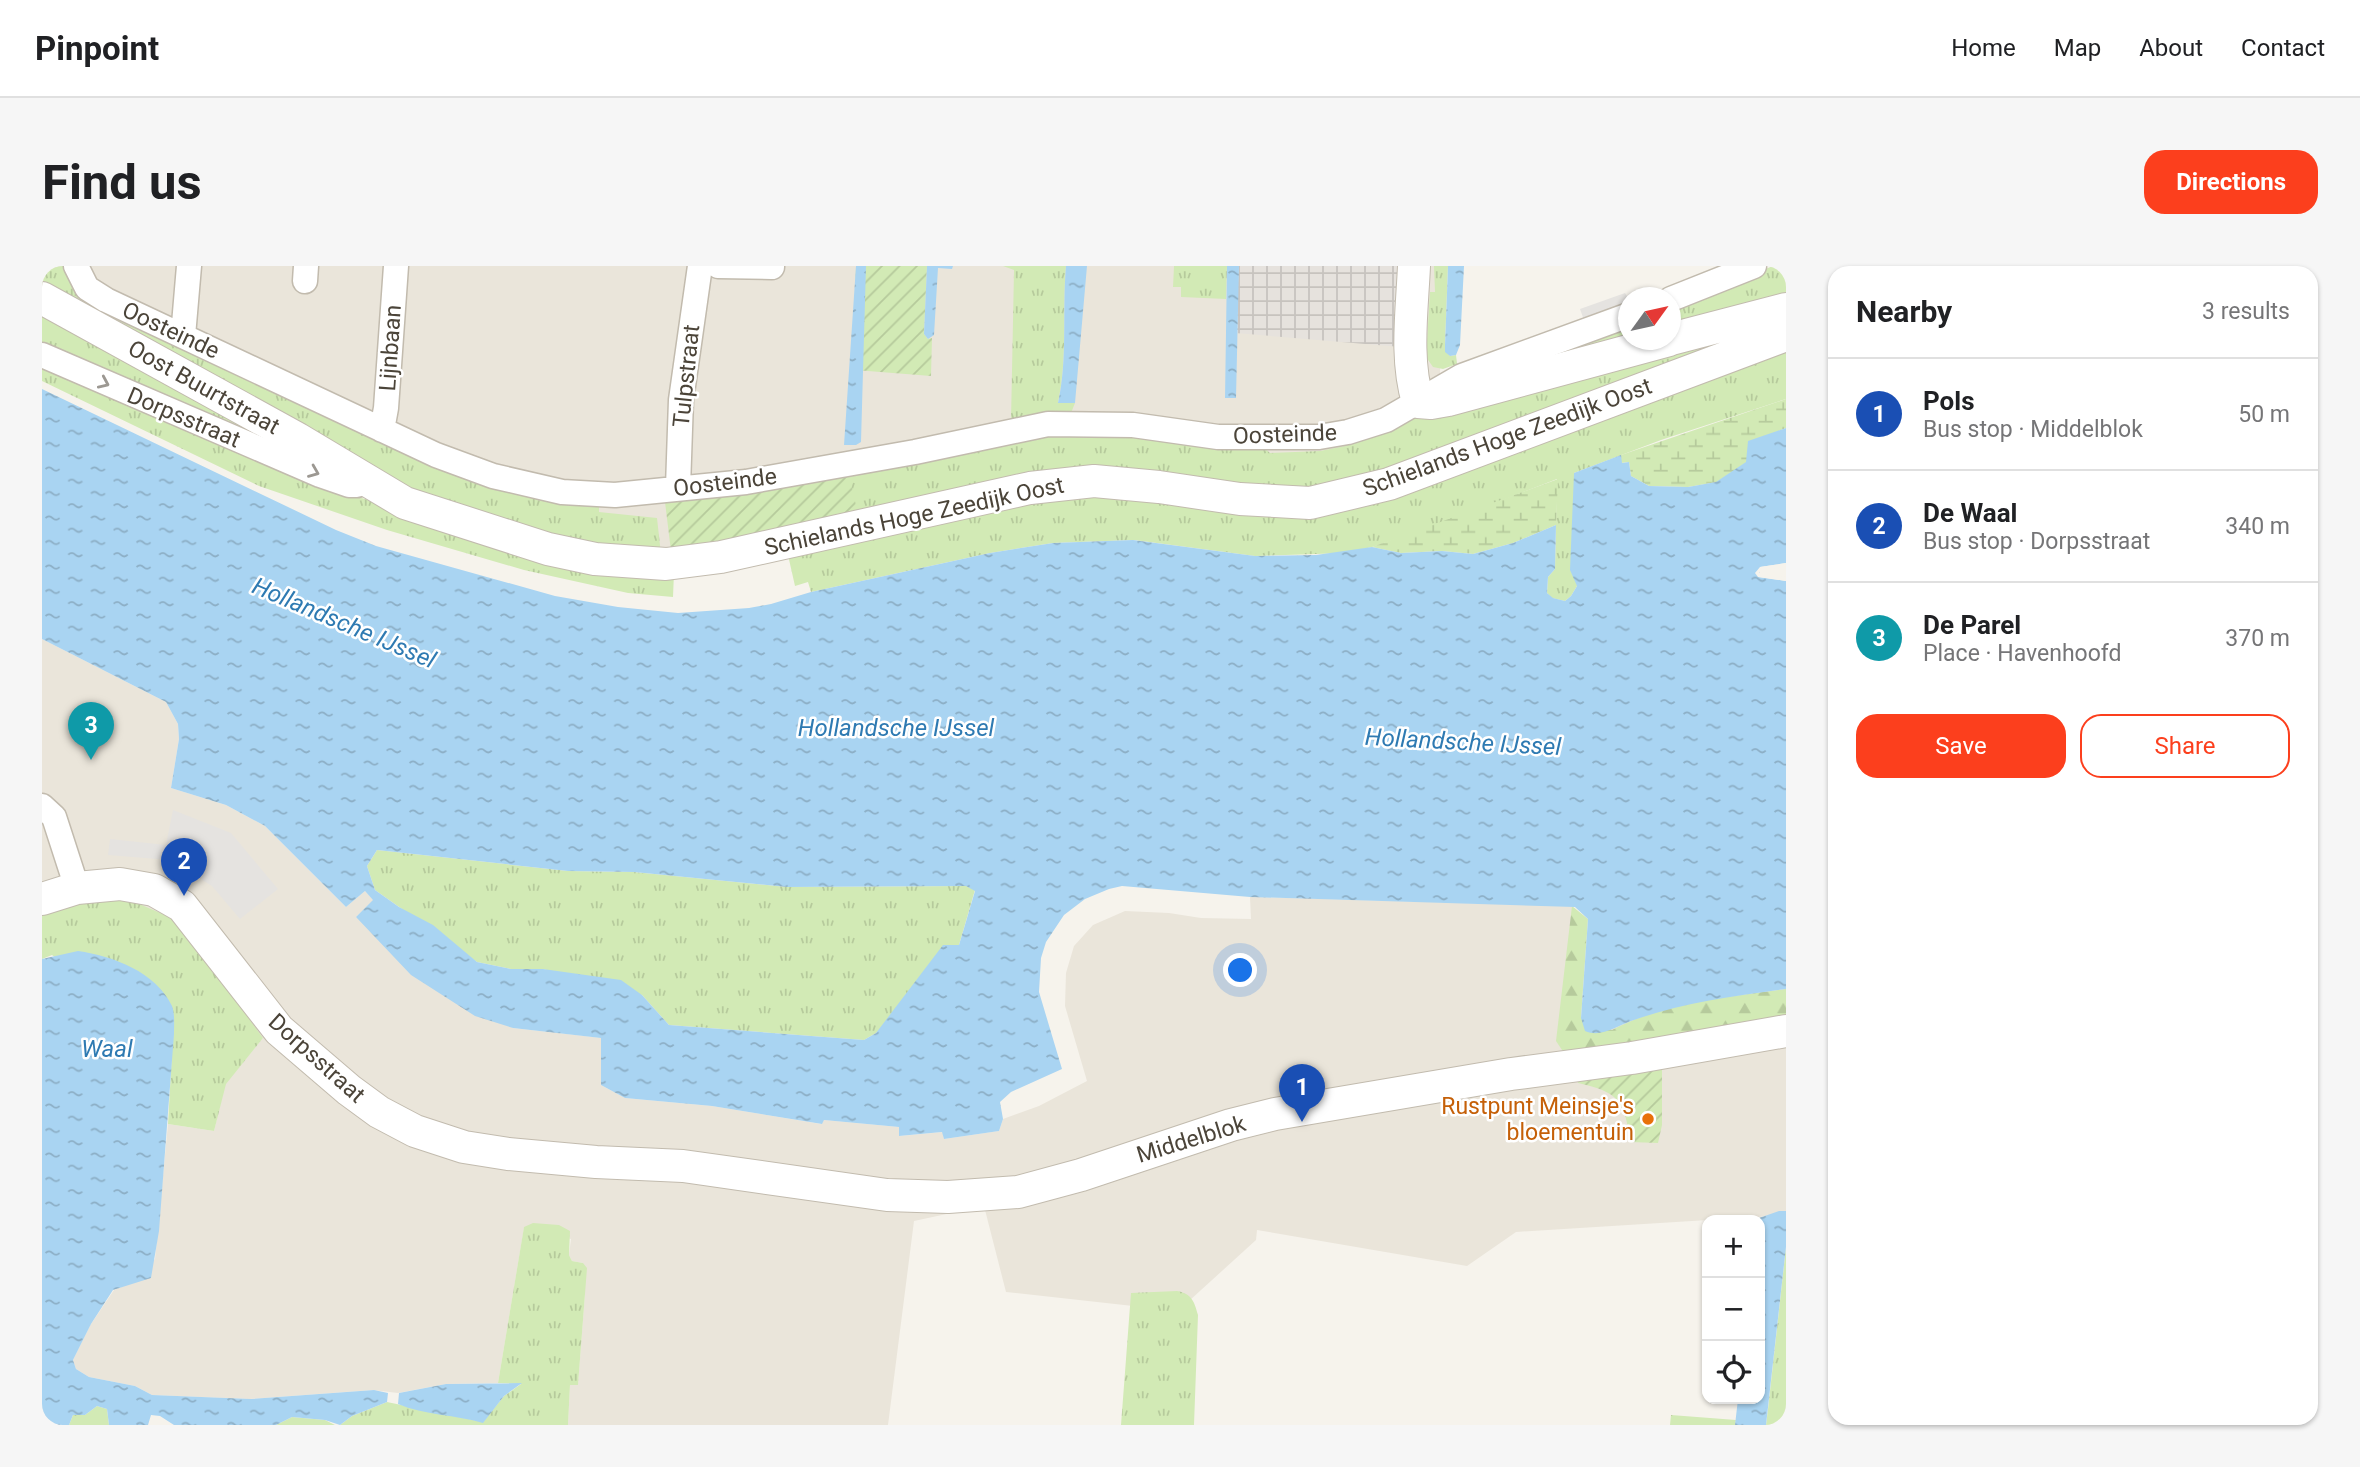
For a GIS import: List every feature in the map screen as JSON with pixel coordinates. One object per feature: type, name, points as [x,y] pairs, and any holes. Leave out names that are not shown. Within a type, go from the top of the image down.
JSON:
[{"type":"street","name":"Oosteinde","points":[[76,266],[87,288],[106,300],[436,455],[493,476],[562,492],[615,495],[746,482],[915,452],[1048,424],[1133,425],[1218,437],[1319,437],[1348,432],[1386,420],[1462,376],[1618,319]]},
{"type":"street","points":[[183,335],[189,266]]},
{"type":"street","name":"Lijnbaan","points":[[382,430],[386,408],[396,266]]},
{"type":"street","name":"Tulpstraat","points":[[678,487],[681,400],[700,266]]},
{"type":"street","points":[[718,266],[772,267]]},
{"type":"street","points":[[1414,266],[1412,382],[1418,402]]},
{"type":"street","points":[[1681,295],[1754,266]]},
{"type":"street","name":"Oost Buurtstraat","points":[[42,298],[365,478]]},
{"type":"street","name":"Oosteinde","points":[[1681,336],[1786,309]]},
{"type":"street","name":"Schielands Hoge Zeedijk Oost","points":[[365,478],[405,503],[526,543],[595,559],[666,564],[721,557],[1030,488],[1094,481],[1240,499],[1310,503],[1389,484],[1786,335]]},
{"type":"street","name":"Oosteinde","points":[[1418,402],[1448,400],[1630,350]]},
{"type":"street","name":"Dorpsstraat","points":[[42,355],[320,475],[349,485],[357,485],[365,478]]},
{"type":"street","points":[[42,806],[54,817],[76,888]]},
{"type":"street","name":"Dorpsstraat","points":[[42,900],[76,888],[120,884],[154,890],[182,906],[279,1030],[379,1112],[415,1131],[475,1149],[596,1162]]},
{"type":"street","name":"Middelblok","points":[[596,1162],[683,1166],[887,1195],[948,1197],[1018,1192],[1081,1175],[1231,1125],[1275,1114],[1786,1031]]},
{"type":"shaded area","points":[[42,266],[1444,266],[1438,426],[1298,478],[854,521],[651,551]]},
{"type":"shaded area","points":[[1239,266],[1404,266],[1401,347],[1235,333]]},
{"type":"shaded area","points":[[1618,295],[1618,311],[1585,323],[1580,309]]},
{"type":"shaded area","points":[[42,639],[166,702],[178,724],[179,739],[171,788],[226,805],[265,826],[346,907],[365,891],[374,900],[356,917],[513,1028],[602,1038],[601,1085],[625,1098],[712,1106],[821,1124],[824,1120],[899,1127],[900,1136],[943,1132],[944,1139],[999,1131],[1003,1119],[1039,1106],[1087,1081],[1065,1006],[1066,973],[1074,946],[1093,925],[1125,911],[1201,918],[1251,919],[1250,897],[1572,906],[1581,1018],[1786,989],[1786,1215],[1702,1215],[1702,1220],[1516,1232],[1467,1266],[1257,1230],[1256,1240],[1178,1311],[1006,1292],[984,1206],[914,1221],[888,1425],[568,1425],[570,1384],[578,1384],[585,1293],[583,1263],[572,1261],[569,1255],[571,1239],[524,1228],[498,1383],[446,1384],[398,1393],[373,1390],[250,1399],[152,1395],[135,1386],[89,1377],[76,1369],[73,1360],[91,1324],[114,1290],[126,1285],[155,1259],[168,1124],[214,1131],[225,1084],[263,1038],[42,913]]},
{"type":"shaded area","points":[[173,810],[231,833],[278,889],[240,919],[212,886],[170,860],[108,855],[110,839],[166,845]]},
{"type":"green space","points":[[42,266],[67,266],[266,383],[599,504],[599,512],[657,518],[661,554],[579,545],[428,502],[42,288]]},
{"type":"green space","points":[[856,266],[927,266],[924,334],[928,339],[932,338],[931,376],[855,370],[853,344]]},
{"type":"green space","points":[[1003,266],[1066,266],[1063,369],[1058,402],[1075,403],[1071,413],[1011,420],[1014,270]]},
{"type":"green space","points":[[1174,266],[1227,266],[1226,299],[1181,297],[1181,287],[1173,287]]},
{"type":"green space","points":[[1434,266],[1448,266],[1445,345],[1450,356],[1456,355],[1457,364],[1443,369],[1433,367],[1426,357],[1430,292],[1435,292]]},
{"type":"green space","points":[[1773,266],[1786,266],[1786,300],[1681,326],[1681,303]]},
{"type":"green space","points":[[42,309],[315,460],[42,344]]},
{"type":"green space","points":[[1786,318],[1588,400],[1318,492],[1140,477],[832,528],[822,475],[1064,432],[1262,446],[1270,453],[1320,451],[1345,446],[1349,438],[1423,412],[1662,350],[1681,350],[1681,345]]},
{"type":"green space","points":[[1618,327],[1618,343],[1467,383]]},
{"type":"green space","points":[[1786,345],[1786,399],[1661,440],[1574,473],[1577,586],[1565,601],[1552,598],[1547,593],[1548,577],[1555,569],[1557,479],[1432,527],[1346,553],[1255,556],[1134,540],[1053,543],[990,553],[811,592],[808,582],[795,586],[788,555],[1015,502],[1119,494],[1262,511]]},
{"type":"green space","points":[[42,362],[326,485],[456,532],[674,573],[673,597],[628,593],[524,570],[387,530],[259,486],[42,381]]},
{"type":"green space","points":[[1786,399],[1786,428],[1769,435],[1747,462],[1717,482],[1688,487],[1649,486],[1631,476],[1629,462],[1621,463],[1621,455]]},
{"type":"green space","points":[[849,474],[859,519],[671,551],[665,502]]},
{"type":"green space","points":[[1558,479],[1556,525],[1513,543],[1473,554],[1442,551],[1401,553],[1372,547]]},
{"type":"green space","points":[[377,850],[568,871],[634,872],[787,887],[966,886],[975,890],[959,945],[876,1033],[864,1040],[669,1025],[642,995],[543,969],[511,969],[477,962],[375,890],[367,866]]},
{"type":"green space","points":[[130,900],[172,918],[196,945],[263,1038],[226,1084],[214,1131],[168,1124],[172,1052],[52,955],[42,959],[42,913],[85,903]]},
{"type":"green space","points":[[1572,906],[1588,919],[1581,1018],[1612,1030],[1675,1007],[1786,989],[1786,1023],[1568,1059],[1556,1041]]},
{"type":"green space","points":[[1662,1067],[1662,1125],[1658,1143],[1630,1142],[1626,1117],[1618,1100],[1603,1090],[1578,1083],[1577,1079]]},
{"type":"green space","points":[[533,1223],[559,1225],[570,1231],[569,1255],[572,1261],[583,1263],[587,1268],[578,1385],[570,1385],[568,1425],[340,1425],[352,1416],[387,1402],[483,1422],[504,1396],[521,1384],[498,1383],[524,1227]]},
{"type":"green space","points":[[1786,1247],[1786,1425],[1766,1425],[1768,1409]]},
{"type":"green space","points":[[1177,1291],[1192,1299],[1198,1315],[1194,1425],[1121,1425],[1131,1293]]},
{"type":"green space","points":[[97,1406],[107,1409],[109,1425],[69,1425],[73,1415],[85,1415]]},
{"type":"green space","points":[[1671,1415],[1736,1420],[1735,1425],[1670,1425]]},
{"type":"green space","points":[[292,1417],[325,1420],[335,1425],[276,1425]]},
{"type":"water","points":[[856,266],[866,266],[861,442],[844,445]]},
{"type":"water","points":[[927,266],[953,266],[952,269],[938,268],[934,335],[928,339],[924,334]]},
{"type":"water","points":[[1066,266],[1087,266],[1075,403],[1058,403],[1064,352]]},
{"type":"water","points":[[1227,266],[1239,266],[1236,398],[1225,398]]},
{"type":"water","points":[[1448,266],[1464,266],[1460,345],[1456,355],[1450,356],[1445,352]]},
{"type":"water","name":"Hollandsche IJssel","points":[[42,389],[336,530],[376,546],[555,596],[618,607],[678,613],[771,604],[811,592],[990,553],[1053,543],[1133,540],[1255,556],[1316,555],[1372,547],[1401,553],[1442,551],[1473,554],[1513,543],[1556,525],[1555,569],[1548,577],[1547,593],[1553,598],[1565,601],[1577,586],[1570,570],[1574,473],[1621,455],[1622,463],[1629,462],[1631,476],[1649,486],[1688,487],[1716,482],[1746,462],[1748,441],[1786,428],[1786,563],[1760,567],[1759,577],[1786,581],[1786,989],[1688,1005],[1603,1032],[1591,1033],[1585,1031],[1581,1018],[1588,919],[1575,907],[1250,897],[1122,886],[1085,899],[1064,915],[1046,942],[1041,958],[1039,992],[1062,1069],[1011,1092],[1000,1102],[1003,1119],[999,1131],[944,1139],[942,1132],[899,1136],[899,1127],[824,1120],[822,1124],[712,1106],[625,1098],[601,1085],[601,1038],[513,1028],[475,1016],[411,975],[356,917],[373,900],[365,891],[346,907],[265,826],[226,805],[171,788],[179,739],[178,724],[166,702],[42,639]],"holes":[[[377,850],[568,871],[634,872],[787,887],[966,886],[975,891],[959,945],[943,945],[876,1033],[864,1040],[669,1025],[642,995],[621,980],[543,969],[511,969],[477,962],[433,925],[399,907],[375,890],[367,866]]]},
{"type":"water","name":"Waal","points":[[78,951],[119,962],[155,984],[172,1006],[174,1034],[159,1231],[151,1278],[113,1290],[91,1324],[73,1360],[76,1369],[89,1377],[135,1386],[152,1395],[251,1399],[374,1390],[388,1393],[387,1402],[352,1416],[340,1425],[325,1420],[292,1417],[276,1425],[174,1425],[160,1416],[151,1415],[148,1425],[109,1425],[107,1409],[97,1406],[85,1415],[73,1415],[69,1425],[42,1425],[42,959]]},
{"type":"water","points":[[1786,1211],[1786,1247],[1766,1425],[1735,1425],[1737,1404],[1765,1404],[1765,1216]]},
{"type":"water","points":[[522,1383],[504,1396],[483,1423],[398,1404],[399,1393],[446,1384]]},
{"type":"pier","points":[[1786,563],[1786,567],[1761,570],[1759,573],[1786,577],[1786,581],[1758,577],[1755,573],[1760,567]]},
{"type":"place","name":"De Parel","points":[[91,760]]},
{"type":"place","name":"De Waal","points":[[184,896]]},
{"type":"place","name":"Rustpunt Meinsje's bloementuin","points":[[1648,1119]]},
{"type":"place","name":"Pols","points":[[1302,1122]]}]
